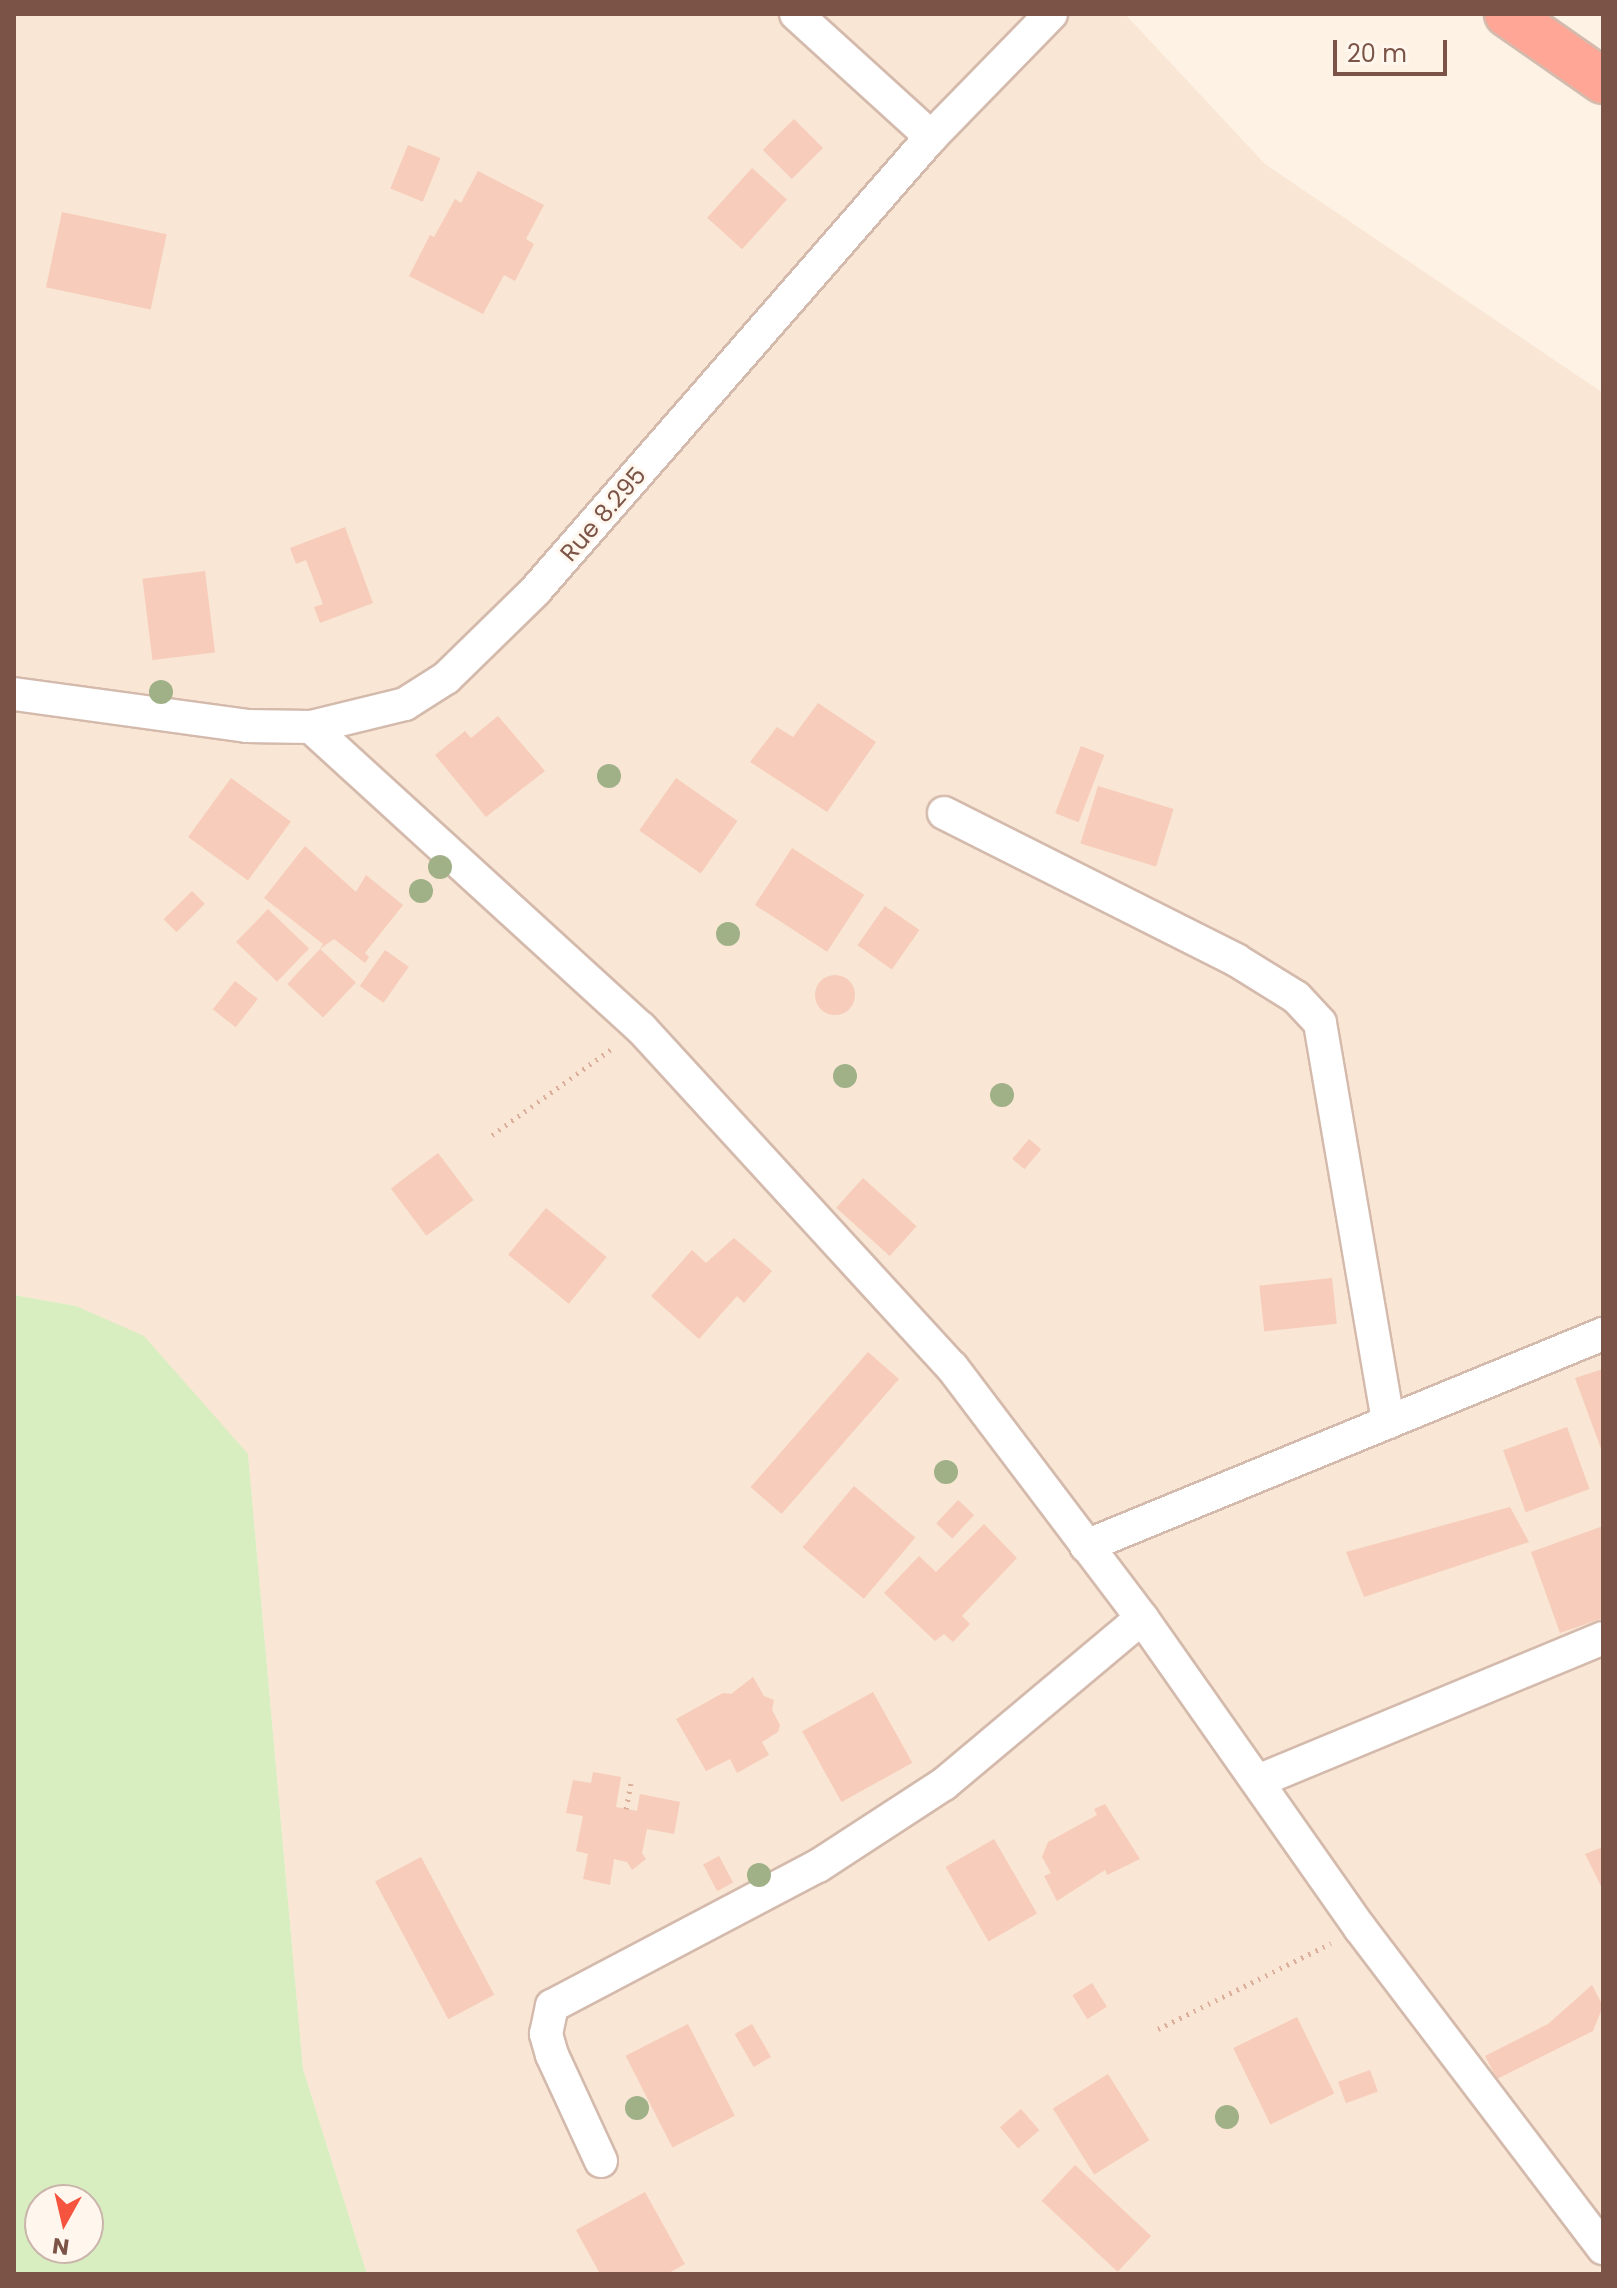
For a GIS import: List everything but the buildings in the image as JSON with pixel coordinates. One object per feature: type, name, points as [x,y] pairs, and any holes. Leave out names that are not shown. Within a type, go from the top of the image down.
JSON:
[{"type":"highway","points":[[1507,14],[1603,81]]},
{"type":"street","points":[[796,14],[931,137]]},
{"type":"street","name":"Rue 8.295","points":[[14,694],[247,726],[311,727],[405,704],[446,678],[535,591],[931,137],[1051,14]]},
{"type":"street","points":[[311,727],[641,1028],[952,1367],[1142,1618],[1360,1928],[1603,2248]]},
{"type":"street","points":[[944,813],[1236,960],[1296,997],[1320,1023],[1388,1422]]},
{"type":"street","points":[[1086,1546],[1603,1334]]},
{"type":"street","points":[[601,2161],[552,2055],[546,2034],[552,2006],[818,1866],[944,1784],[1142,1618]]},
{"type":"street","points":[[1258,1781],[1603,1638]]},
{"type":"path","points":[[492,1135],[641,1028]]},
{"type":"path","points":[[626,1809],[631,1783]]},
{"type":"path","points":[[1158,2029],[1360,1928]]},
{"type":"shaded area","points":[[14,14],[1125,14],[1265,164],[1603,393],[1603,2274],[367,2274],[303,2069],[248,1454],[76,1306],[14,1295]]},
{"type":"green space","points":[[14,1295],[76,1306],[144,1336],[248,1454],[303,2069],[367,2274],[14,2274]]}]
